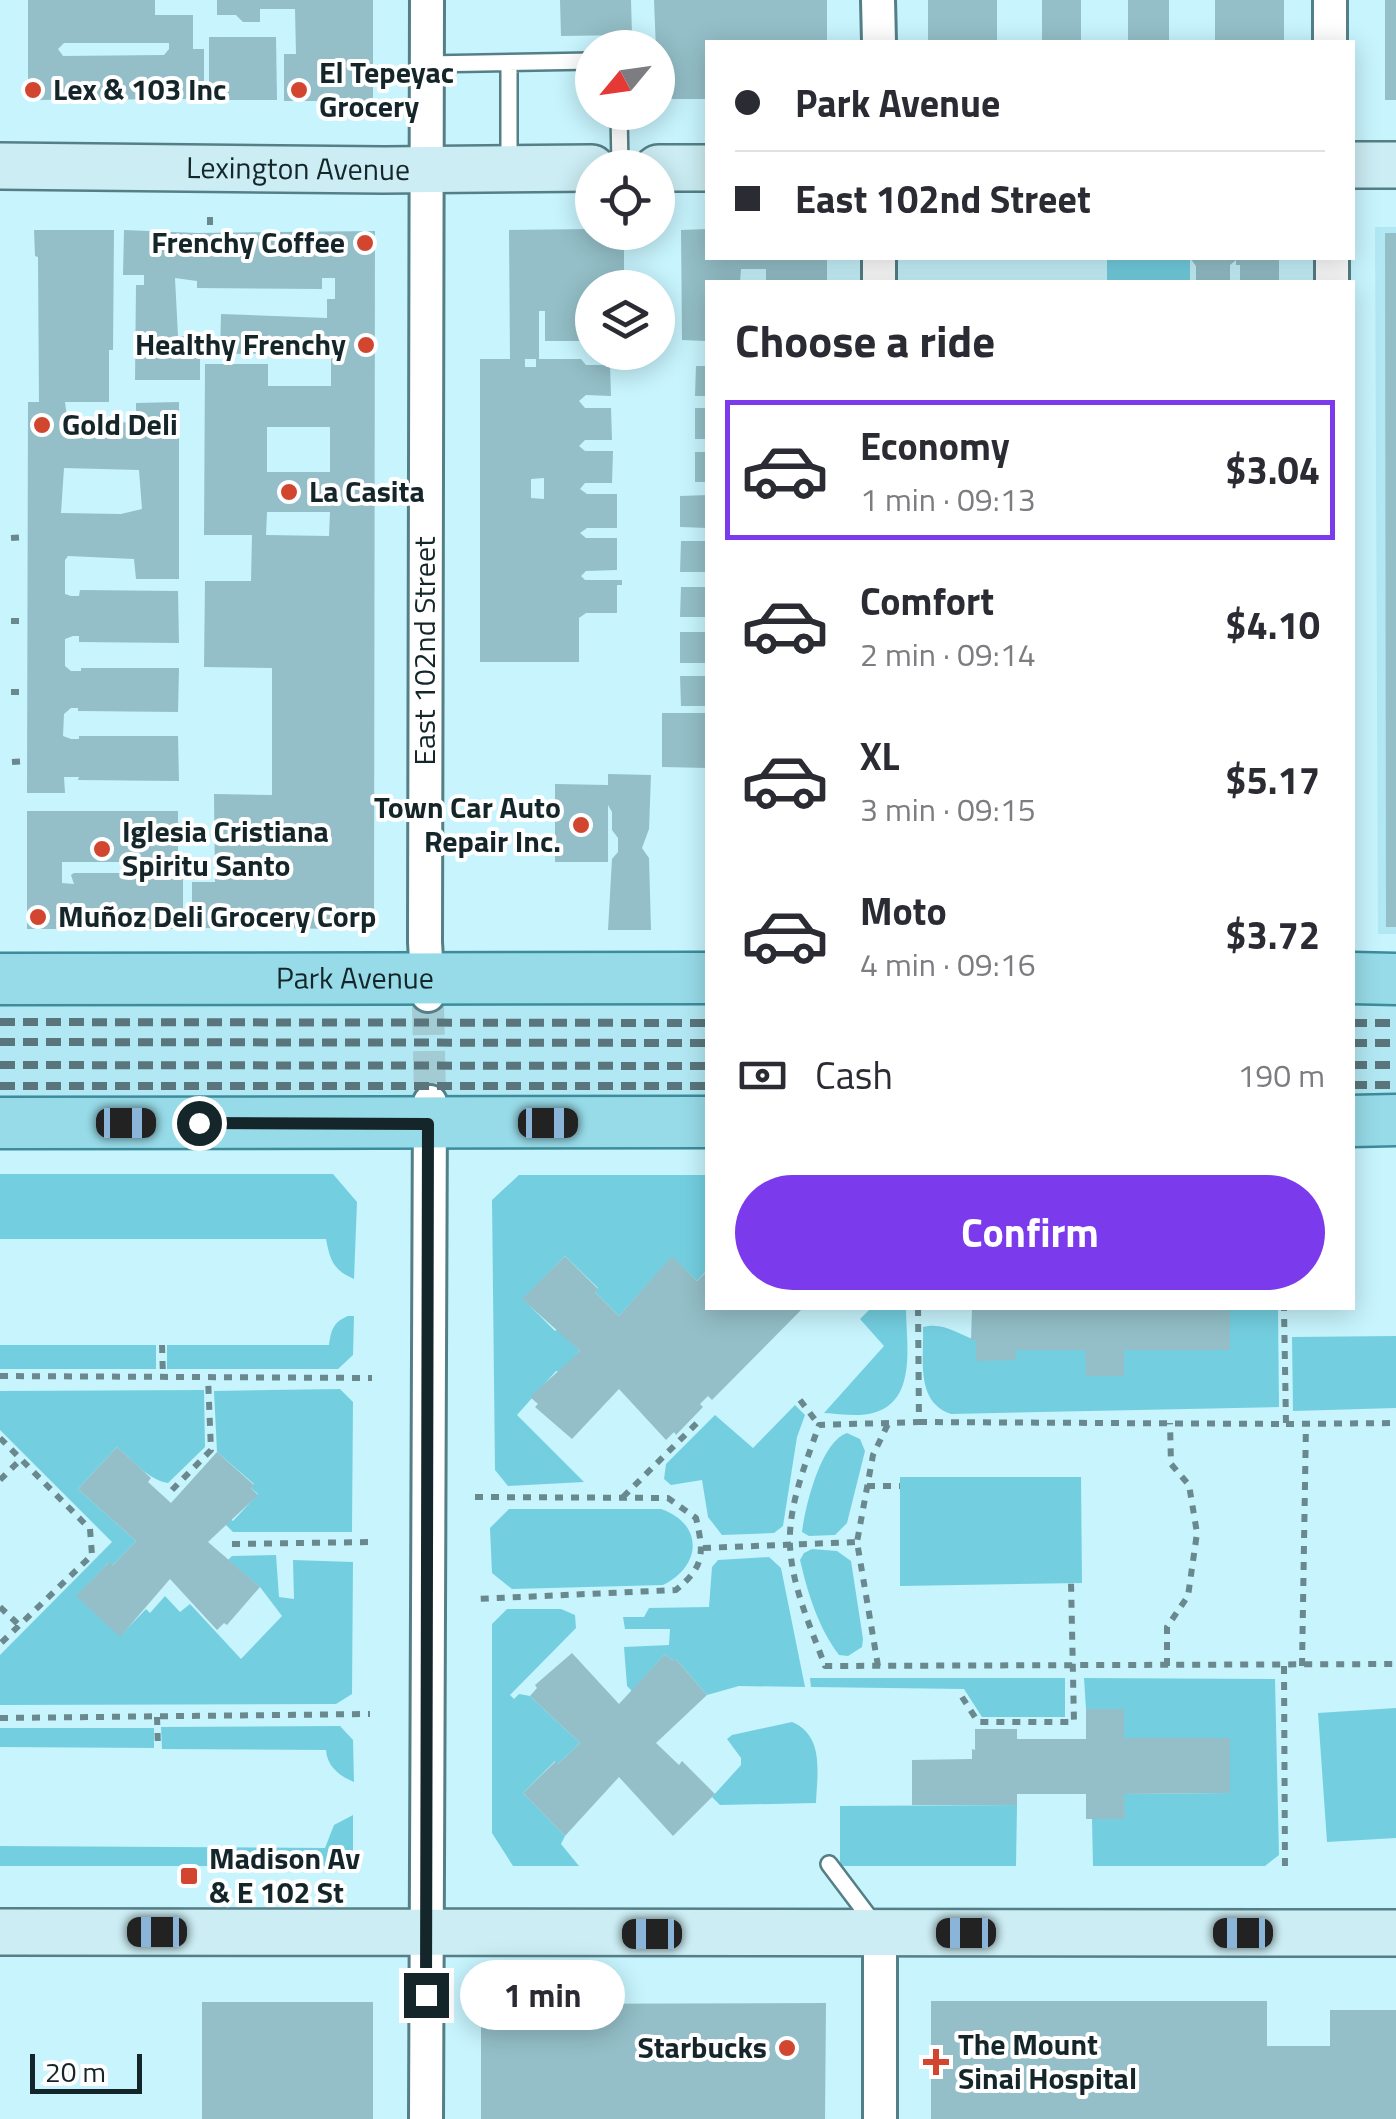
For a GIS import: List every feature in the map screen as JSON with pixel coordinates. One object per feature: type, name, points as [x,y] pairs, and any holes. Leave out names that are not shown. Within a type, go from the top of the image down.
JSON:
[{"type":"main road","points":[[1355,165],[1396,164]]},
{"type":"main road","name":"Lexington Avenue","points":[[0,166],[575,168]]},
{"type":"main road","points":[[675,168],[705,168]]},
{"type":"main road","name":"Park Avenue","points":[[0,979],[427,991],[705,978]]},
{"type":"main road","points":[[1355,978],[1396,978]]},
{"type":"main road","points":[[0,1123],[429,1111],[705,1122]]},
{"type":"main road","points":[[1355,1120],[1396,1120]]},
{"type":"main road","points":[[0,1932],[1396,1933]]},
{"type":"street","name":"East 102nd Street","points":[[427,0],[427,991]]},
{"type":"street","points":[[878,0],[878,40]]},
{"type":"street","points":[[1330,0],[1330,40]]},
{"type":"street","points":[[426,2119],[429,1111]]},
{"type":"street","points":[[880,1932],[880,2119]]},
{"type":"lane","points":[[427,64],[575,61]]},
{"type":"lane","points":[[509,62],[509,169]]},
{"type":"lane","points":[[828,1864],[880,1932]]},
{"type":"path","points":[[210,218],[210,232]]},
{"type":"path","points":[[11,538],[27,538]]},
{"type":"path","points":[[11,621],[27,621]]},
{"type":"path","points":[[12,692],[27,692]]},
{"type":"path","points":[[12,762],[27,761]]},
{"type":"path","points":[[918,1310],[918,1422]]},
{"type":"path","points":[[1284,1310],[1286,1424]]},
{"type":"path","points":[[162,1345],[163,1377]]},
{"type":"path","points":[[0,1376],[372,1378]]},
{"type":"path","points":[[172,1490],[211,1450],[208,1378]]},
{"type":"path","points":[[800,1400],[819,1425]]},
{"type":"path","points":[[622,1498],[697,1423]]},
{"type":"path","points":[[1167,1666],[1167,1627],[1188,1596],[1197,1533],[1189,1484],[1171,1464],[1170,1423]]},
{"type":"path","points":[[1302,1666],[1306,1423]]},
{"type":"path","points":[[819,1425],[1396,1423]]},
{"type":"path","points":[[878,1666],[857,1542],[873,1454],[888,1424]]},
{"type":"path","points":[[819,1425],[798,1487],[790,1545],[799,1593],[825,1666],[1396,1664]]},
{"type":"path","points":[[0,1438],[90,1530],[92,1555],[0,1644]]},
{"type":"path","points":[[0,1480],[20,1459]]},
{"type":"path","points":[[866,1486],[900,1486]]},
{"type":"path","points":[[475,1497],[668,1498],[696,1518],[703,1548],[695,1575],[676,1590],[476,1600]]},
{"type":"path","points":[[232,1544],[371,1542]]},
{"type":"path","points":[[703,1548],[857,1542]]},
{"type":"path","points":[[962,1697],[978,1722],[1074,1722],[1071,1582]]},
{"type":"path","points":[[0,1606],[20,1626]]},
{"type":"path","points":[[1284,1666],[1286,1872]]},
{"type":"path","points":[[0,1718],[370,1714]]},
{"type":"path","points":[[157,1716],[158,1748]]},
{"type":"shaded area","points":[[1375,227],[1396,227],[1396,934],[1378,934]]},
{"type":"shaded area","points":[[1107,260],[1190,260],[1190,280],[1107,280]]},
{"type":"shaded area","points":[[0,1003],[705,1003],[705,1105],[0,1104]]},
{"type":"shaded area","points":[[1355,1003],[1396,1003],[1396,1106],[1355,1106]]},
{"type":"shaded area","points":[[0,1174],[333,1174],[357,1202],[354,1279],[334,1264],[326,1239],[0,1239]]},
{"type":"shaded area","points":[[519,1175],[705,1175],[705,1272],[697,1281],[672,1257],[619,1316],[595,1292],[598,1288],[565,1256],[523,1299],[580,1351],[556,1371],[517,1415],[584,1482],[508,1486],[495,1470],[492,1200]]},
{"type":"shaded area","points":[[869,1310],[906,1310],[903,1384],[887,1406],[873,1413],[824,1413],[884,1346],[860,1319]]},
{"type":"shaded area","points":[[1230,1310],[1278,1310],[1279,1407],[951,1414],[932,1400],[927,1390],[923,1327],[944,1327],[976,1340],[976,1360],[1015,1360],[1015,1350],[1230,1350]]},
{"type":"shaded area","points":[[354,1316],[353,1355],[338,1369],[167,1369],[167,1345],[329,1345],[334,1327]]},
{"type":"shaded area","points":[[1396,1336],[1396,1408],[1293,1411],[1292,1337]]},
{"type":"shaded area","points":[[0,1345],[156,1345],[156,1369],[0,1369]]},
{"type":"shaded area","points":[[340,1389],[353,1402],[352,1532],[233,1532],[225,1524],[233,1521],[258,1494],[251,1488],[254,1484],[217,1452],[214,1391]]},
{"type":"shaded area","points":[[204,1390],[205,1447],[168,1483],[148,1474],[117,1447],[78,1489],[136,1541],[113,1565],[108,1563],[77,1596],[120,1636],[165,1596],[180,1612],[190,1604],[241,1659],[282,1616],[260,1587],[228,1560],[232,1556],[276,1555],[279,1597],[294,1599],[293,1560],[353,1562],[352,1694],[336,1704],[0,1705],[0,1655],[112,1542],[0,1430],[0,1391]]},
{"type":"shaded area","points":[[795,1405],[805,1415],[797,1437],[783,1526],[774,1533],[722,1535],[708,1517],[702,1480],[671,1485],[664,1479],[666,1464],[715,1415],[753,1448]]},
{"type":"shaded area","points":[[847,1433],[860,1439],[865,1451],[847,1523],[835,1535],[809,1536],[802,1532],[816,1476],[829,1448]]},
{"type":"shaded area","points":[[900,1477],[1081,1477],[1082,1583],[900,1586]]},
{"type":"shaded area","points":[[509,1509],[661,1509],[685,1525],[691,1535],[691,1557],[676,1577],[663,1585],[512,1589],[492,1573],[490,1528]]},
{"type":"shaded area","points":[[812,1549],[837,1551],[851,1561],[863,1639],[862,1647],[848,1656],[839,1655],[810,1598],[800,1560]]},
{"type":"shaded area","points":[[769,1557],[781,1568],[805,1687],[739,1686],[707,1695],[676,1659],[673,1661],[665,1654],[632,1691],[627,1686],[624,1647],[669,1645],[670,1629],[625,1629],[623,1617],[644,1617],[649,1608],[709,1607],[712,1567],[718,1560]]},
{"type":"shaded area","points":[[507,1609],[561,1609],[575,1615],[576,1628],[510,1695],[514,1699],[519,1694],[530,1696],[580,1743],[523,1793],[565,1836],[561,1844],[579,1866],[513,1866],[492,1833],[492,1624]]},
{"type":"shaded area","points":[[810,1678],[1065,1678],[1065,1717],[982,1717],[964,1689],[811,1687]]},
{"type":"shaded area","points":[[1084,1678],[1275,1679],[1279,1855],[1265,1866],[1093,1866],[1092,1819],[1124,1819],[1124,1794],[1230,1793],[1230,1738],[1124,1738],[1124,1709],[1086,1709]]},
{"type":"shaded area","points":[[1396,1708],[1396,1838],[1327,1842],[1318,1713]]},
{"type":"shaded area","points":[[792,1722],[803,1728],[814,1746],[818,1768],[816,1803],[720,1805],[712,1797],[741,1765],[741,1758],[727,1739]]},
{"type":"shaded area","points":[[340,1726],[353,1740],[354,1782],[335,1770],[326,1750],[162,1749],[161,1727]]},
{"type":"shaded area","points":[[0,1728],[154,1728],[154,1748],[0,1747]]},
{"type":"shaded area","points":[[1017,1805],[1016,1866],[840,1866],[840,1806]]},
{"type":"shaded area","points":[[353,1815],[353,1850],[339,1866],[0,1866],[0,1846],[325,1848],[334,1825]]},
{"type":"building","points":[[28,0],[155,0],[155,15],[193,15],[193,49],[204,49],[204,99],[28,100]],"holes":[[[64,43],[169,43],[164,55],[63,56],[58,49]]]},
{"type":"building","points":[[217,0],[373,0],[373,101],[284,101],[284,54],[296,54],[295,9],[260,9],[260,22],[243,22],[236,15],[217,15]]},
{"type":"building","points":[[560,0],[631,0],[632,30],[575,30],[575,36],[561,36]]},
{"type":"building","points":[[654,0],[827,0],[827,40],[705,40],[705,99],[675,99],[675,30],[655,30]]},
{"type":"building","points":[[928,0],[997,0],[997,40],[928,40]]},
{"type":"building","points":[[1042,0],[1081,0],[1081,40],[1042,40]]},
{"type":"building","points":[[1128,0],[1169,0],[1169,40],[1128,40]]},
{"type":"building","points":[[1215,0],[1284,0],[1284,40],[1215,40]]},
{"type":"building","points":[[1385,0],[1396,0],[1396,100],[1385,100]]},
{"type":"building","points":[[209,37],[276,37],[277,100],[209,100]]},
{"type":"building","points":[[575,229],[575,250],[624,250],[624,270],[575,270],[575,341],[545,341],[545,311],[539,311],[539,359],[575,359],[575,370],[610,370],[611,396],[586,395],[579,401],[585,408],[611,408],[612,440],[585,440],[579,446],[585,451],[613,451],[612,483],[585,483],[580,489],[587,494],[617,494],[617,528],[587,528],[580,533],[586,538],[617,538],[617,570],[586,571],[581,576],[585,580],[622,580],[622,585],[617,585],[617,613],[586,613],[579,618],[579,662],[480,662],[480,359],[510,359],[509,230]],"holes":[[[525,359],[536,359],[536,367],[525,367]],[[544,478],[544,499],[531,498],[531,479]]]},
{"type":"building","points":[[705,229],[705,260],[827,260],[827,280],[766,280],[766,269],[741,269],[740,280],[705,280],[705,341],[682,340],[681,230]]},
{"type":"building","points":[[34,230],[114,230],[109,402],[65,402],[68,425],[132,422],[136,418],[136,403],[179,402],[179,579],[136,579],[134,559],[68,556],[65,560],[65,594],[71,596],[79,596],[80,590],[178,591],[179,643],[79,642],[79,636],[73,636],[65,639],[65,666],[71,671],[179,668],[178,712],[71,708],[64,714],[63,736],[178,736],[179,781],[64,777],[65,793],[27,793],[28,402],[39,402]],"holes":[[[64,468],[139,470],[142,509],[121,514],[61,513]]]},
{"type":"building","points":[[124,230],[375,231],[374,929],[192,928],[192,882],[215,882],[214,794],[272,795],[272,668],[204,667],[205,581],[251,581],[252,535],[204,535],[205,364],[268,364],[268,386],[331,386],[331,345],[316,353],[220,354],[221,314],[327,318],[327,299],[335,299],[335,278],[322,278],[322,289],[197,288],[197,281],[175,278],[178,336],[200,336],[200,380],[135,380],[136,285],[144,285],[144,275],[123,275]],"holes":[[[267,427],[330,427],[330,472],[267,472]],[[267,512],[330,512],[329,536],[266,535]]]},
{"type":"building","points":[[1385,233],[1396,233],[1396,927],[1386,927]]},
{"type":"building","points":[[1192,260],[1236,260],[1230,265],[1230,280],[1196,280],[1196,266]]},
{"type":"building","points":[[1236,260],[1279,260],[1279,280],[1240,280],[1240,265],[1236,265]]},
{"type":"building","points":[[696,366],[705,366],[705,396],[695,396]]},
{"type":"building","points":[[695,408],[705,408],[705,439],[695,439]]},
{"type":"building","points":[[695,452],[705,452],[705,482],[695,482]]},
{"type":"building","points":[[705,495],[705,528],[680,527],[680,496]]},
{"type":"building","points":[[681,541],[705,541],[705,572],[680,572]]},
{"type":"building","points":[[681,587],[705,587],[705,617],[680,617]]},
{"type":"building","points":[[680,632],[705,632],[705,663],[680,663]]},
{"type":"building","points":[[680,676],[705,676],[705,706],[681,706]]},
{"type":"building","points":[[662,713],[705,713],[705,768],[662,767]]},
{"type":"building","points":[[608,774],[651,775],[649,829],[642,848],[649,858],[651,930],[608,930],[612,859],[618,852],[618,838],[612,830],[608,805],[608,862],[555,862],[555,784],[608,785]]},
{"type":"building","points":[[27,811],[178,811],[178,862],[62,862],[62,883],[74,884],[74,873],[183,873],[183,929],[27,929]]},
{"type":"building","points":[[565,1256],[619,1316],[672,1256],[697,1281],[705,1273],[705,1310],[801,1310],[712,1400],[708,1396],[700,1404],[703,1407],[676,1435],[674,1432],[666,1440],[619,1389],[572,1439],[535,1407],[538,1404],[530,1397],[580,1351],[522,1299]]},
{"type":"building","points":[[972,1310],[1230,1310],[1230,1350],[1124,1350],[1124,1376],[1086,1376],[1085,1350],[1015,1350],[1016,1360],[976,1361],[976,1340],[971,1340]]},
{"type":"building","points":[[117,1447],[171,1503],[217,1452],[254,1485],[251,1488],[258,1495],[208,1542],[260,1587],[227,1625],[224,1623],[217,1630],[170,1579],[120,1637],[76,1596],[136,1541],[78,1489]]},
{"type":"building","points":[[572,1653],[619,1704],[665,1654],[673,1661],[675,1658],[707,1695],[656,1743],[679,1765],[682,1761],[715,1794],[673,1836],[619,1777],[565,1836],[523,1793],[580,1743],[530,1696],[537,1688],[535,1685]]},
{"type":"building","points":[[1086,1709],[1124,1709],[1124,1738],[1230,1738],[1230,1793],[1124,1794],[1125,1819],[1086,1819],[1086,1794],[1017,1794],[1017,1805],[912,1805],[912,1760],[972,1759],[975,1729],[1017,1729],[1017,1739],[1086,1739]]},
{"type":"building","points":[[931,2001],[1267,2001],[1267,2046],[1330,2046],[1330,2010],[1396,2010],[1396,2119],[931,2119]]},
{"type":"building","points":[[202,2002],[373,2002],[373,2119],[202,2119]]},
{"type":"building","points":[[826,2003],[825,2119],[481,2119],[481,2004]]},
{"type":"tunnel","points":[[428,1003],[430,1098]]},
{"type":"railway","points":[[0,1022],[705,1023]]},
{"type":"railway","points":[[1355,1023],[1396,1023]]},
{"type":"railway","points":[[0,1042],[705,1043]]},
{"type":"railway","points":[[1355,1043],[1396,1043]]},
{"type":"railway","points":[[0,1065],[705,1066]]},
{"type":"railway","points":[[1355,1065],[1396,1065]]},
{"type":"railway","points":[[1355,1085],[1396,1085]]},
{"type":"railway","points":[[0,1086],[705,1086]]},
{"type":"place","name":"Lex & 103 Inc","points":[[33,90]]},
{"type":"place","name":"El Tepeyac Grocery","points":[[299,90]]},
{"type":"place","name":"Frenchy Coffee","points":[[365,243]]},
{"type":"place","name":"Healthy Frenchy","points":[[366,345]]},
{"type":"place","name":"Gold Deli","points":[[42,425]]},
{"type":"place","name":"La Casita","points":[[289,492]]},
{"type":"place","name":"Town Car Auto Repair Inc.","points":[[581,825]]},
{"type":"place","name":"Iglesia Cristiana Spiritu Santo","points":[[102,849]]},
{"type":"place","name":"Muñoz Deli Grocery Corp","points":[[38,917]]},
{"type":"place","name":"Madison Av & E 102 St","points":[[189,1876]]},
{"type":"place","name":"Starbucks","points":[[787,2048]]},
{"type":"place","name":"The Mount Sinai Hospital","points":[[936,2062]]},
{"type":"route","points":[[199,1123],[428,1124],[426,1995]]}]
